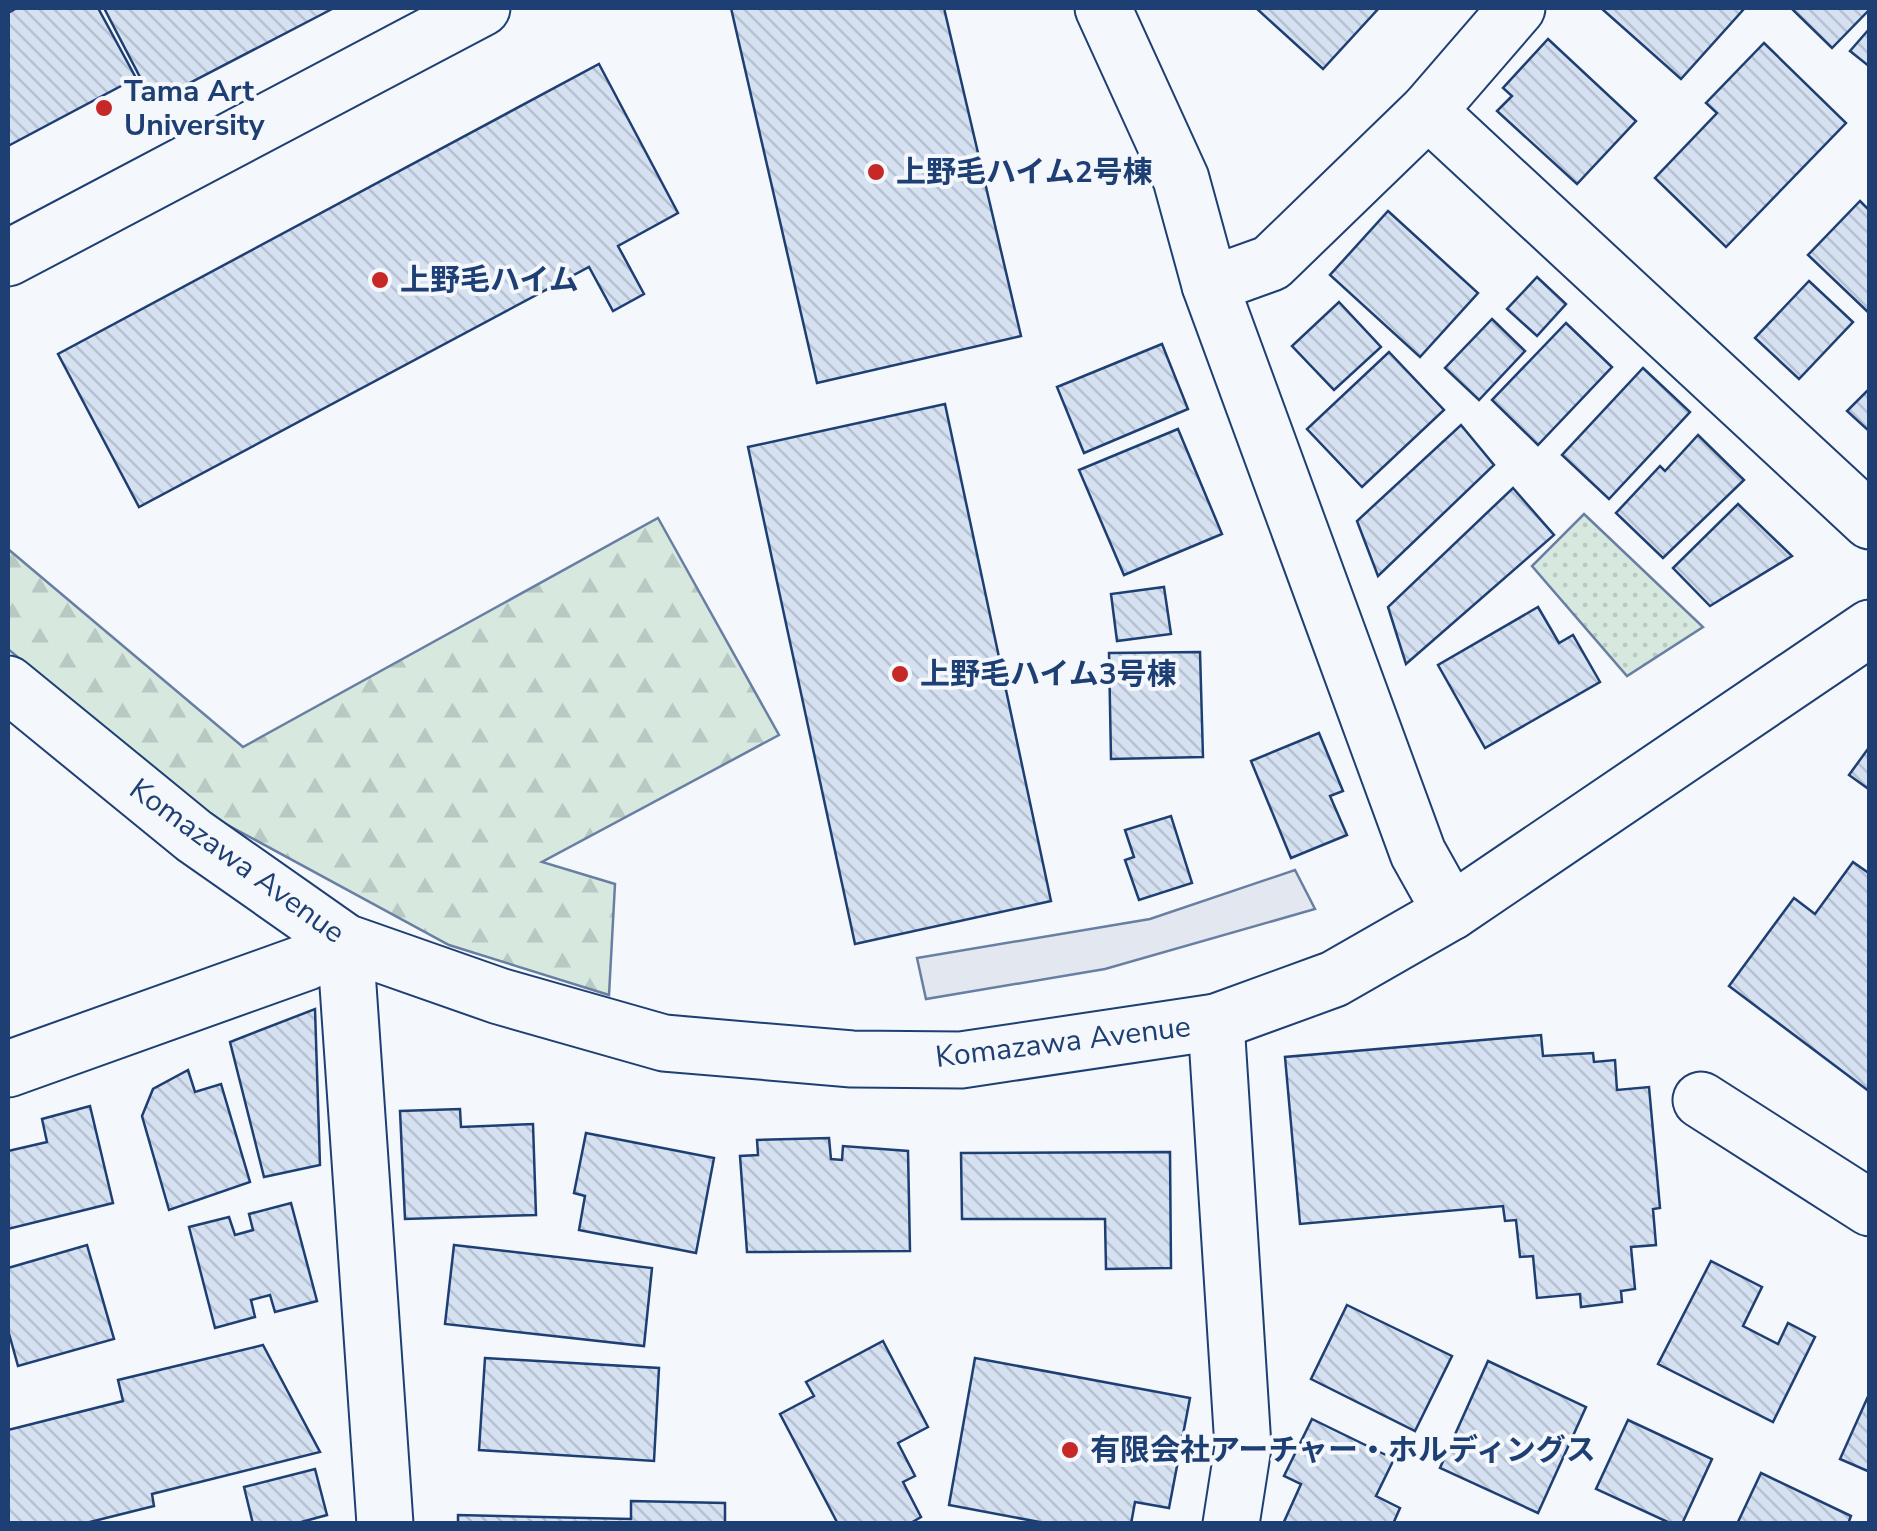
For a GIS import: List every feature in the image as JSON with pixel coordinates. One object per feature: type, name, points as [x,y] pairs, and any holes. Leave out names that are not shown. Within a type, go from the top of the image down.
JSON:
[{"type":"street","points":[[8,258],[482,8]]},
{"type":"street","points":[[1103,8],[1181,179],[1210,285],[1418,853],[1450,912]]},
{"type":"street","points":[[1210,285],[1271,263],[1428,111],[1517,8]]},
{"type":"street","points":[[1428,111],[1870,522]]},
{"type":"street","name":"Komazawa Avenue","points":[[8,684],[194,836],[345,942],[499,996],[664,1043],[852,1059],[961,1060],[1216,1022],[1334,979],[1450,912],[1870,628]]},
{"type":"street","points":[[8,1069],[307,962],[345,942],[384,1524]]},
{"type":"street","points":[[1216,1022],[1243,1447],[1232,1524]]},
{"type":"street","points":[[1700,1100],[1870,1208]]},
{"type":"green space","points":[[1584,514],[1703,627],[1627,676],[1532,566]]},
{"type":"green space","points":[[658,518],[779,735],[542,862],[615,884],[609,995],[449,945],[200,810],[8,649],[8,549],[243,747]]},
{"type":"shaded area","points":[[1295,870],[1315,909],[1105,969],[926,999],[917,958],[1150,919]]},
{"type":"building","points":[[17,8],[98,8],[136,78],[8,146],[8,13]]},
{"type":"building","points":[[104,8],[334,8],[153,102]]},
{"type":"building","name":"上野毛ハイム2号棟","points":[[731,8],[944,8],[1021,336],[817,383]]},
{"type":"building","points":[[1256,8],[1379,8],[1323,69]]},
{"type":"building","points":[[1601,8],[1740,8],[1743,10],[1681,79]]},
{"type":"building","points":[[1791,8],[1870,8],[1870,9],[1832,48]]},
{"type":"building","points":[[1870,28],[1870,67],[1850,51]]},
{"type":"building","points":[[1548,39],[1636,121],[1577,184],[1497,111],[1512,96],[1503,88]]},
{"type":"building","points":[[1764,43],[1846,123],[1726,247],[1655,178],[1717,113],[1706,103]]},
{"type":"building","name":"上野毛ハイム","points":[[599,64],[678,213],[618,246],[644,294],[613,311],[589,267],[139,507],[58,354]]},
{"type":"building","points":[[1860,201],[1870,211],[1870,314],[1808,255]]},
{"type":"building","points":[[1388,211],[1478,293],[1420,357],[1330,275]]},
{"type":"building","points":[[1537,277],[1566,304],[1537,336],[1507,309]]},
{"type":"building","points":[[1809,281],[1853,322],[1799,379],[1755,338]]},
{"type":"building","points":[[1339,302],[1381,347],[1334,390],[1292,346]]},
{"type":"building","points":[[1492,319],[1525,351],[1479,400],[1445,368]]},
{"type":"building","points":[[1566,323],[1612,367],[1538,445],[1492,400]]},
{"type":"building","points":[[1162,344],[1188,409],[1084,453],[1057,387]]},
{"type":"building","points":[[1389,352],[1444,410],[1362,487],[1307,429]]},
{"type":"building","points":[[1643,368],[1690,412],[1609,499],[1562,455]]},
{"type":"building","points":[[1870,388],[1870,432],[1847,411]]},
{"type":"building","name":"上野毛ハイム3号棟","points":[[945,404],[1051,901],[855,944],[748,447]]},
{"type":"building","points":[[1461,425],[1494,465],[1378,576],[1357,521]]},
{"type":"building","points":[[1178,429],[1222,534],[1124,575],[1079,470]]},
{"type":"building","points":[[1698,435],[1744,480],[1663,558],[1616,513],[1660,466],[1665,471]]},
{"type":"building","points":[[1513,488],[1554,535],[1406,664],[1388,607]]},
{"type":"building","points":[[1738,504],[1792,556],[1710,606],[1673,568]]},
{"type":"building","points":[[1164,587],[1171,634],[1117,641],[1111,594]]},
{"type":"building","points":[[1538,607],[1559,643],[1573,635],[1600,682],[1485,748],[1438,665]]},
{"type":"building","points":[[1200,652],[1203,757],[1111,759],[1109,653]]},
{"type":"building","points":[[1319,733],[1343,791],[1330,796],[1347,835],[1291,858],[1251,761]]},
{"type":"building","points":[[1870,746],[1870,790],[1849,775]]},
{"type":"building","points":[[1171,816],[1192,883],[1139,900],[1125,860],[1134,857],[1125,830]]},
{"type":"building","points":[[1853,862],[1870,874],[1870,1092],[1729,986],[1794,898],[1815,914]]},
{"type":"building","points":[[315,1009],[320,1165],[264,1177],[230,1042]]},
{"type":"building","points":[[1541,1035],[1543,1056],[1593,1053],[1594,1062],[1615,1060],[1617,1090],[1649,1087],[1660,1208],[1653,1209],[1656,1245],[1631,1247],[1635,1289],[1621,1291],[1622,1302],[1581,1307],[1580,1294],[1537,1298],[1533,1256],[1520,1257],[1516,1220],[1505,1221],[1503,1206],[1300,1224],[1285,1057]]},
{"type":"building","points":[[188,1070],[195,1092],[221,1084],[250,1182],[169,1210],[142,1116],[153,1089]]},
{"type":"building","points":[[90,1106],[113,1203],[8,1229],[8,1151],[47,1142],[42,1119]]},
{"type":"building","points":[[460,1109],[461,1127],[533,1124],[536,1215],[405,1219],[400,1111]]},
{"type":"building","points":[[586,1133],[714,1158],[696,1253],[579,1230],[585,1196],[574,1193]]},
{"type":"building","points":[[829,1138],[831,1159],[842,1160],[843,1146],[908,1151],[910,1251],[747,1252],[740,1156],[758,1155],[757,1140]]},
{"type":"building","points":[[1170,1152],[1171,1268],[1106,1269],[1105,1219],[962,1219],[961,1153]]},
{"type":"building","points":[[291,1203],[317,1301],[275,1312],[270,1295],[251,1300],[255,1317],[215,1328],[189,1227],[229,1217],[235,1235],[253,1230],[249,1214]]},
{"type":"building","points":[[87,1245],[114,1339],[18,1366],[8,1330],[8,1268]]},
{"type":"building","points":[[454,1245],[652,1268],[644,1346],[445,1324]]},
{"type":"building","points":[[1711,1261],[1762,1287],[1743,1326],[1778,1344],[1788,1323],[1815,1337],[1773,1422],[1658,1364]]},
{"type":"building","points":[[1347,1305],[1452,1356],[1415,1431],[1311,1379]]},
{"type":"building","points":[[883,1341],[928,1427],[898,1443],[915,1476],[903,1482],[921,1517],[909,1524],[838,1524],[780,1414],[814,1396],[806,1382]]},
{"type":"building","points":[[263,1345],[320,1452],[152,1494],[154,1506],[82,1524],[8,1524],[8,1430],[123,1401],[118,1380]]},
{"type":"building","points":[[485,1358],[659,1368],[654,1461],[479,1450]]},
{"type":"building","name":"有限会社アーチャー・ホルディングス","points":[[975,1358],[1190,1398],[1169,1508],[1135,1502],[1131,1524],[1050,1524],[949,1505]]},
{"type":"building","points":[[1488,1361],[1586,1407],[1538,1513],[1440,1468]]},
{"type":"building","points":[[1870,1392],[1870,1472],[1840,1459]]},
{"type":"building","points":[[1312,1419],[1394,1459],[1376,1496],[1400,1508],[1393,1524],[1283,1524],[1301,1484],[1284,1476]]},
{"type":"building","points":[[1628,1420],[1712,1459],[1682,1524],[1672,1524],[1596,1489]]},
{"type":"building","points":[[315,1469],[327,1515],[294,1524],[253,1524],[244,1487]]},
{"type":"building","points":[[1761,1473],[1851,1516],[1848,1524],[1737,1524]]},
{"type":"building","points":[[631,1501],[725,1503],[725,1524],[458,1524],[458,1515],[631,1519]]},
{"type":"place","name":"Tama Art University","points":[[104,108]]},
{"type":"place","name":"上野毛ハイム2号棟","points":[[876,172]]},
{"type":"place","name":"上野毛ハイム","points":[[380,280]]},
{"type":"place","name":"上野毛ハイム3号棟","points":[[900,674]]},
{"type":"place","name":"有限会社アーチャー・ホルディングス","points":[[1070,1450]]}]
